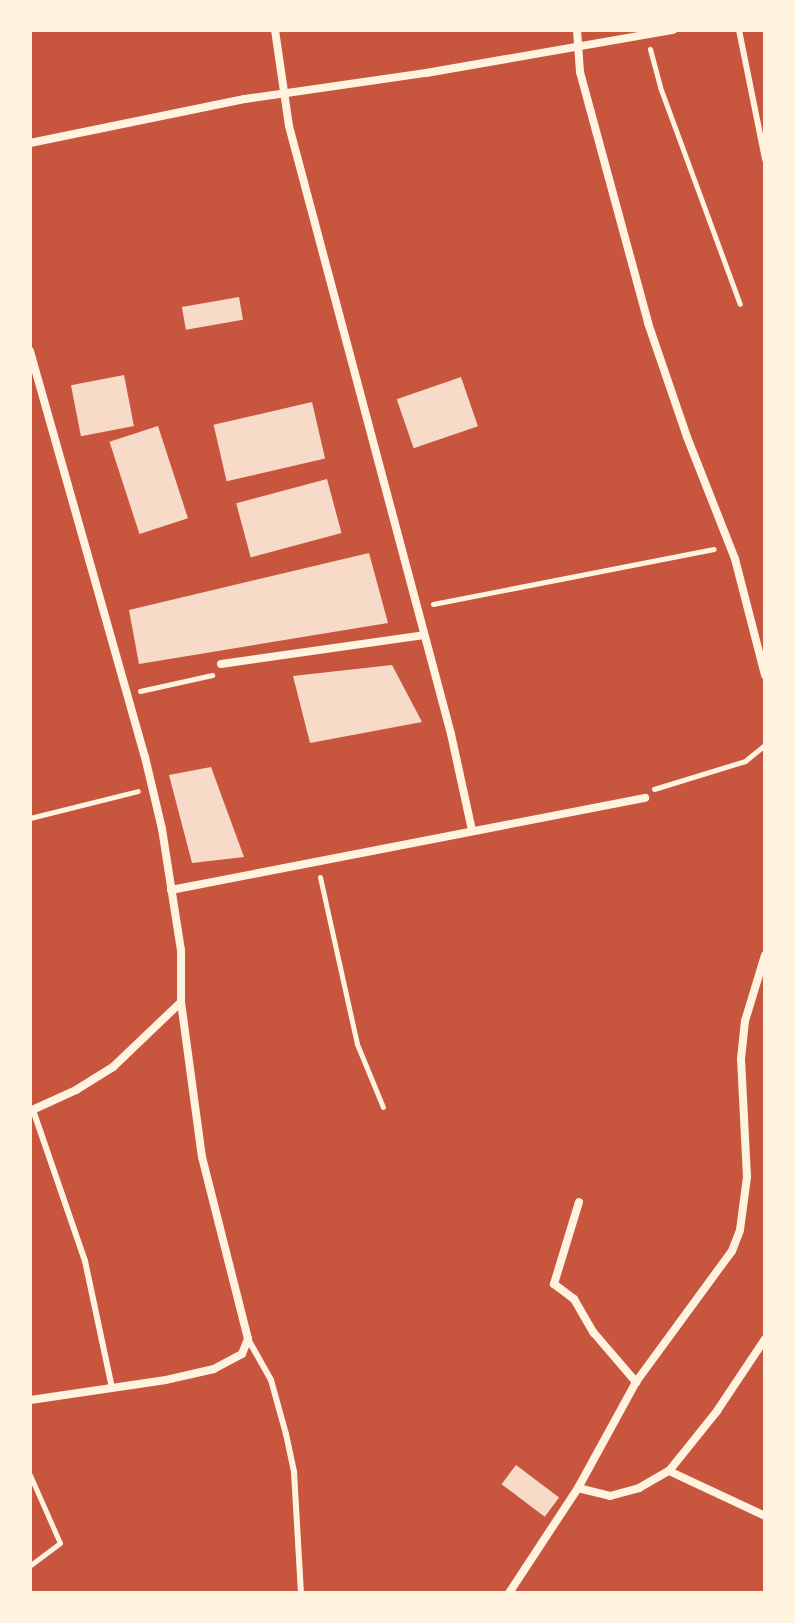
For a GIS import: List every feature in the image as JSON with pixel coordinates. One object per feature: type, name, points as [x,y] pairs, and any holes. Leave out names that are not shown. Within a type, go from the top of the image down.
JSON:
[{"type":"street","points":[[275,30],[283,93],[340,325],[461,773],[472,830]]},
{"type":"street","points":[[577,30],[580,72],[648,323],[687,437],[730,546],[751,611],[765,675]]},
{"type":"street","points":[[30,143],[283,93],[577,48],[673,30]]},
{"type":"street","points":[[30,351],[152,787],[181,950],[181,1002],[202,1157],[248,1339],[242,1354],[214,1369],[30,1400]]},
{"type":"street","points":[[221,664],[424,635]]},
{"type":"street","points":[[171,890],[645,798]]},
{"type":"street","points":[[522,1593],[511,1590],[578,1488],[636,1382],[732,1251],[740,1230],[747,1177],[741,1059],[745,1021],[765,955]]},
{"type":"street","points":[[32,1111],[76,1090],[113,1067],[181,1002]]},
{"type":"street","points":[[579,1202],[554,1284],[574,1299],[594,1333],[636,1382]]},
{"type":"street","points":[[578,1488],[610,1496],[639,1488],[669,1471],[717,1411],[765,1339]]},
{"type":"street","points":[[669,1471],[765,1516]]},
{"type":"lane","points":[[739,30],[765,159]]},
{"type":"lane","points":[[32,1111],[85,1261],[112,1388]]},
{"type":"lane","points":[[248,1339],[271,1380],[294,1472],[301,1593]]},
{"type":"path","points":[[646,35],[660,87],[740,304]]},
{"type":"path","points":[[416,607],[730,546]]},
{"type":"path","points":[[127,694],[217,675],[221,664]]},
{"type":"path","points":[[645,798],[657,785],[745,761],[765,745]]},
{"type":"path","points":[[30,818],[152,787]]},
{"type":"path","points":[[316,862],[357,1044],[383,1107]]},
{"type":"path","points":[[30,1475],[60,1543],[30,1566]]},
{"type":"building","points":[[239,297],[243,320],[186,330],[182,307]]},
{"type":"building","points":[[124,375],[134,426],[81,436],[71,385]]},
{"type":"building","points":[[461,377],[478,426],[414,448],[397,399]]},
{"type":"building","points":[[312,402],[325,459],[227,481],[214,425]]},
{"type":"building","points":[[158,426],[188,518],[139,534],[109,442]]},
{"type":"building","points":[[327,479],[341,533],[251,557],[236,503]]},
{"type":"building","points":[[369,553],[388,623],[139,664],[129,610]]},
{"type":"building","points":[[392,665],[422,722],[310,743],[293,676]]},
{"type":"building","points":[[211,767],[244,857],[192,863],[169,775]]},
{"type":"building","points":[[516,1465],[559,1497],[545,1517],[502,1484]]}]
